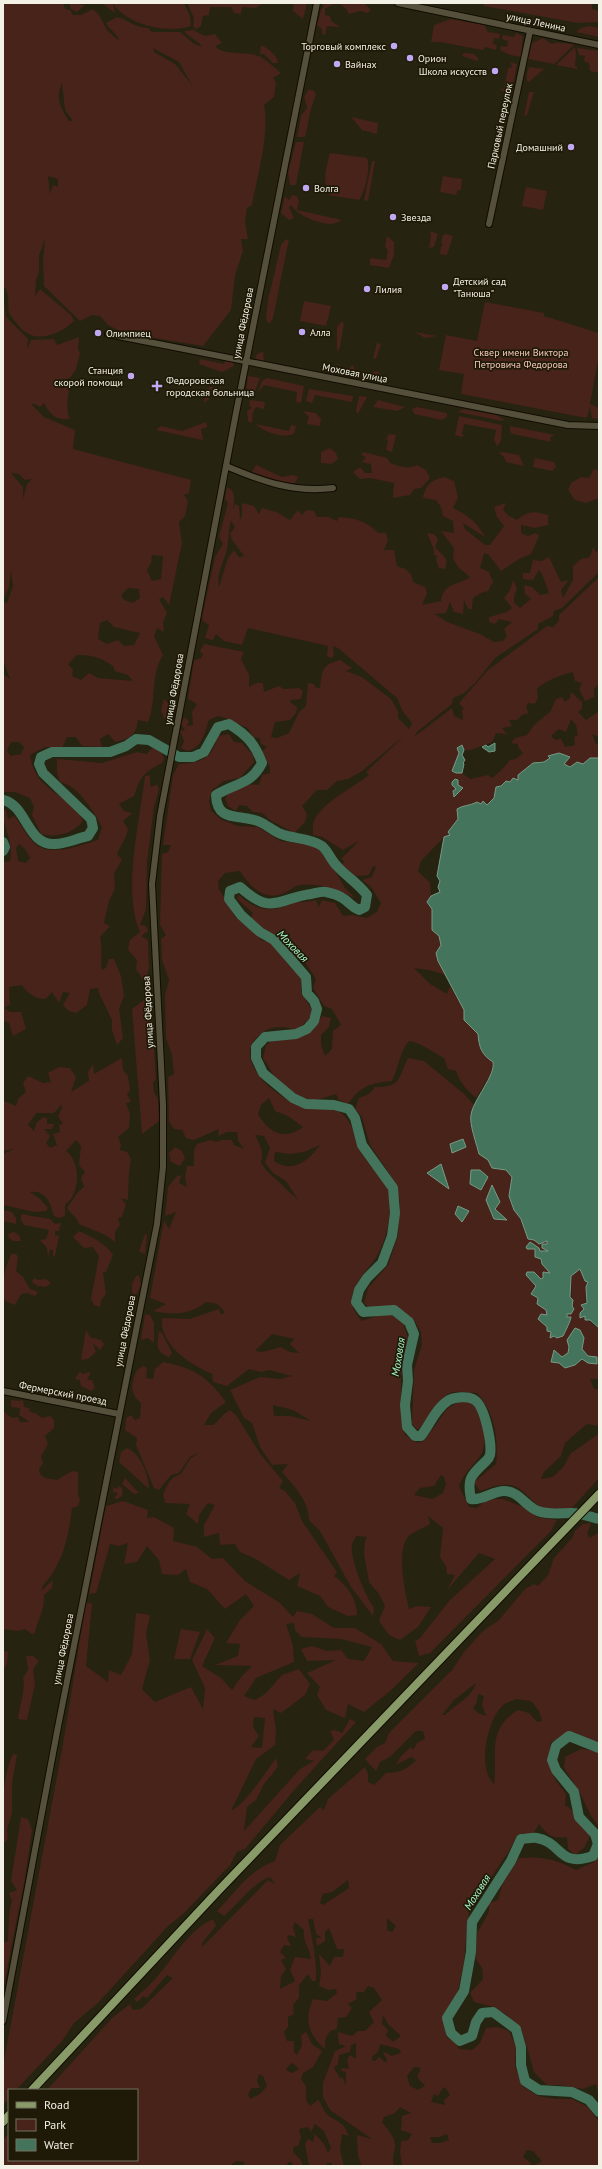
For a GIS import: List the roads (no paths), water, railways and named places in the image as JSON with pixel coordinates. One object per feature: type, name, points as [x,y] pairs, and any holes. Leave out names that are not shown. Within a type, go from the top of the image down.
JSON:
[{"type":"main road","points":[[33,2089],[220,1890],[599,1494]]},
{"type":"street","name":"улица Фёдорова","points":[[3,2021],[119,1414],[157,1224],[163,1167],[163,1105],[152,884],[160,816],[246,361],[317,3]]},
{"type":"street","name":"улица Ленина","points":[[398,3],[599,45]]},
{"type":"street","name":"Парковый переулок","points":[[489,224],[530,31]]},
{"type":"street","name":"Моховая улица","points":[[108,334],[573,426],[599,426]]},
{"type":"street","points":[[226,466],[258,480],[293,488],[317,490],[333,488]]},
{"type":"street","name":"Фермерский проезд","points":[[3,1391],[119,1414]]},
{"type":"water","points":[[495,743],[495,751],[489,752],[482,747],[486,745],[488,747]]},
{"type":"water","points":[[462,745],[464,750],[462,755],[465,760],[463,763],[462,773],[456,773],[452,771],[459,753],[457,748]]},
{"type":"water","points":[[559,753],[570,757],[564,764],[570,767],[577,762],[583,764],[590,758],[599,758],[599,1328],[590,1320],[585,1320],[585,1316],[580,1318],[580,1313],[584,1309],[581,1305],[587,1303],[586,1287],[588,1282],[585,1281],[580,1269],[571,1276],[570,1297],[573,1300],[572,1306],[574,1309],[571,1314],[567,1314],[567,1317],[571,1317],[569,1323],[563,1336],[557,1338],[554,1336],[550,1338],[551,1332],[547,1331],[547,1327],[538,1319],[541,1314],[547,1315],[546,1310],[537,1304],[538,1298],[531,1294],[536,1286],[526,1275],[527,1272],[534,1272],[541,1279],[543,1278],[543,1272],[550,1273],[542,1264],[541,1259],[535,1257],[535,1249],[527,1249],[526,1247],[530,1242],[539,1248],[540,1251],[548,1251],[542,1248],[542,1244],[547,1244],[547,1241],[539,1244],[534,1240],[528,1239],[521,1219],[514,1210],[509,1196],[512,1177],[506,1170],[492,1168],[488,1160],[479,1154],[472,1129],[471,1115],[476,1102],[491,1074],[493,1062],[486,1057],[482,1051],[478,1034],[464,1020],[464,1010],[438,961],[436,953],[441,945],[439,936],[432,930],[432,909],[427,902],[431,896],[440,892],[438,887],[440,881],[437,876],[444,837],[450,835],[448,832],[458,819],[457,809],[477,802],[481,804],[483,801],[487,805],[494,798],[496,787],[501,786],[506,781],[510,782],[513,778],[518,780],[518,775],[533,763],[544,762],[550,758],[548,756]]},
{"type":"water","points":[[455,779],[458,780],[458,785],[463,788],[454,797],[453,791],[456,789],[452,785],[452,782]]},
{"type":"water","points":[[463,1139],[466,1147],[452,1153],[450,1144]]},
{"type":"water","points":[[441,1164],[449,1189],[427,1173]]},
{"type":"water","points":[[471,1170],[480,1170],[488,1177],[481,1190],[470,1184]]},
{"type":"water","points":[[492,1185],[500,1202],[495,1209],[507,1220],[494,1219],[486,1200]]},
{"type":"water","points":[[458,1206],[469,1211],[462,1222],[455,1214]]},
{"type":"water","points":[[575,1328],[580,1330],[584,1338],[582,1349],[588,1356],[597,1357],[597,1364],[588,1363],[582,1359],[575,1365],[565,1368],[559,1363],[551,1362],[554,1350],[562,1357],[568,1353],[569,1347],[567,1340]]},
{"type":"waterway","name":"Моховая","points":[[3,800],[11,803],[17,809],[38,839],[46,843],[63,843],[88,836],[93,828],[91,819],[43,773],[39,764],[41,757],[52,752],[110,752],[126,746],[136,739],[149,740],[179,757],[193,757],[204,752],[218,727],[229,724],[250,740],[262,763],[258,770],[248,780],[216,795],[217,804],[221,810],[225,814],[231,816],[253,819],[281,834],[318,843],[324,848],[337,866],[367,895],[365,907],[359,910],[346,900],[324,892],[299,896],[282,902],[267,903],[251,896],[240,887],[230,891],[229,899],[241,915],[260,932],[274,940],[306,977],[307,993],[314,1001],[317,1009],[314,1021],[307,1029],[296,1034],[265,1037],[256,1047],[256,1058],[263,1073],[293,1098],[306,1104],[334,1105],[349,1109],[355,1118],[362,1145],[393,1188],[395,1213],[392,1236],[382,1263],[367,1278],[359,1290],[356,1302],[363,1312],[394,1310],[409,1322],[414,1334],[407,1365],[408,1381],[405,1405],[407,1427],[415,1436],[421,1436],[444,1403],[454,1398],[461,1397],[473,1399],[481,1408],[487,1425],[490,1442],[490,1455],[471,1479],[469,1487],[471,1499],[480,1499],[500,1491],[504,1491],[514,1493],[529,1506],[538,1511],[550,1513],[575,1513],[599,1519]]},
{"type":"waterway","name":"Моховая","points":[[3,842],[5,847],[3,851]]},
{"type":"waterway","name":"Моховая","points":[[599,1748],[569,1736],[556,1746],[552,1760],[556,1770],[574,1792],[579,1817],[595,1834],[598,1844],[593,1856],[582,1859],[573,1859],[567,1857],[545,1841],[535,1838],[521,1839],[511,1861],[472,1922],[471,1952],[464,1991],[447,2018],[451,2033],[460,2041],[472,2036],[476,2022],[482,2013],[493,2012],[516,2029],[521,2047],[521,2065],[525,2081],[539,2090],[572,2092],[589,2100],[599,2112]]},
{"type":"place","name":"Торговый комплекс","points":[[394,46]]},
{"type":"place","name":"Орион","points":[[410,58]]},
{"type":"place","name":"Вайнах","points":[[337,64]]},
{"type":"place","name":"Школа искусств","points":[[495,71]]},
{"type":"place","name":"Домашний","points":[[571,147]]},
{"type":"place","name":"Волга","points":[[306,188]]},
{"type":"place","name":"Звезда","points":[[393,217]]},
{"type":"place","name":"Детский сад \"Танюша\"","points":[[445,287]]},
{"type":"place","name":"Лилия","points":[[367,289]]},
{"type":"place","name":"Алла","points":[[302,332]]},
{"type":"place","name":"Олимпиец","points":[[98,333]]},
{"type":"place","name":"Станция скорой помощи","points":[[131,376]]},
{"type":"place","name":"Федоровская городская больница","points":[[157,386]]},
{"type":"park label","name":"Сквер имени Виктора Петровича Федорова","points":[[521,358]]}]
